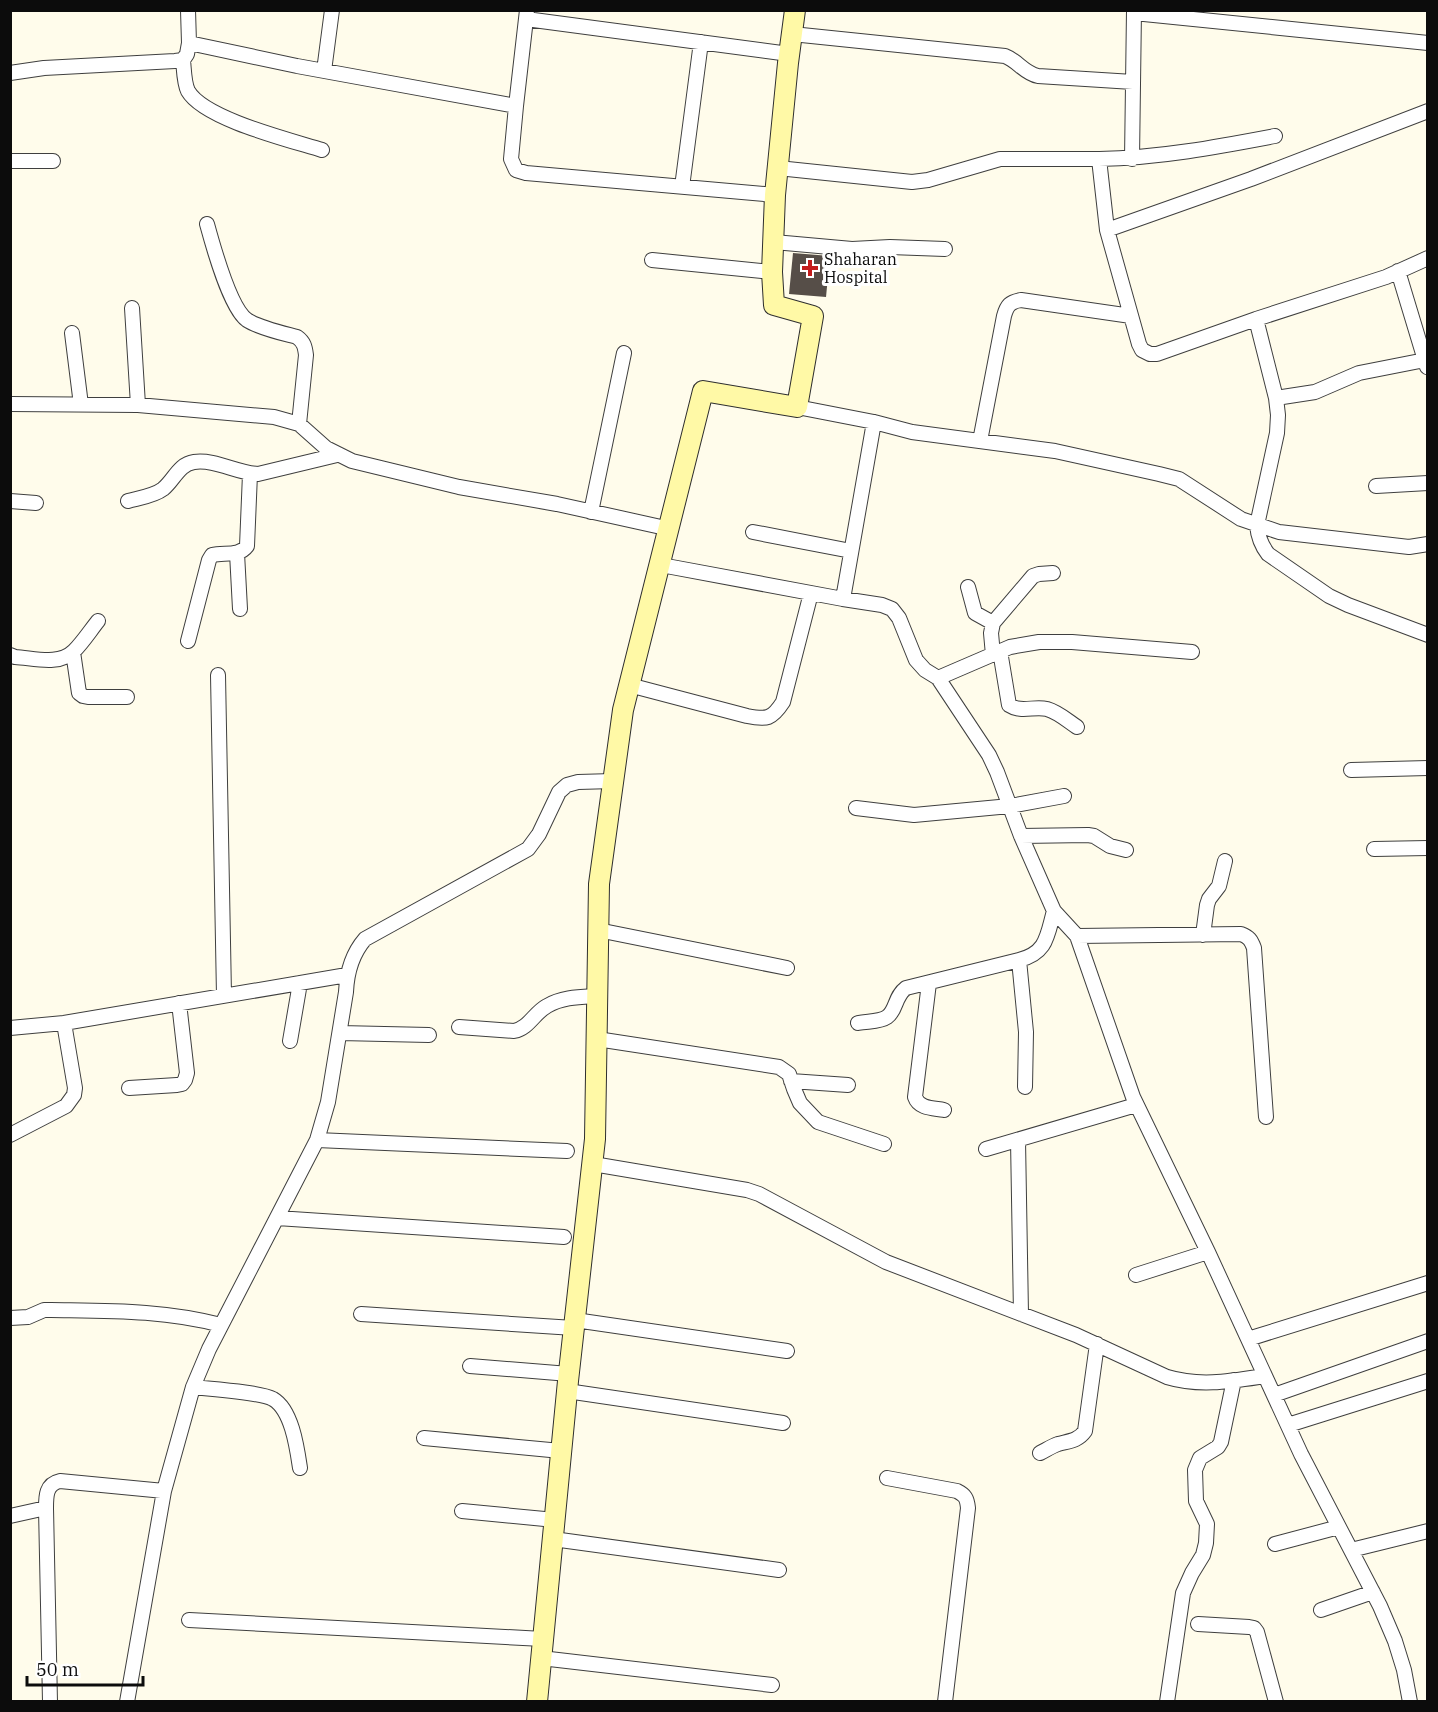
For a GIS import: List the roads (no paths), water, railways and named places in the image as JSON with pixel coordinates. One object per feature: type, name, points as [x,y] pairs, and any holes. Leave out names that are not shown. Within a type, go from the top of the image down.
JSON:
[{"type":"street","points":[[188,10],[189,43],[183,60],[187,89],[196,101],[206,109],[235,122],[322,150]]},
{"type":"street","points":[[324,71],[332,10]]},
{"type":"street","points":[[795,10],[775,195],[772,272],[774,305],[813,316],[798,406]]},
{"type":"street","points":[[1132,159],[1134,12],[1428,43]]},
{"type":"street","points":[[775,195],[526,173],[516,170],[511,159],[516,106],[526,15],[789,54]]},
{"type":"street","points":[[792,34],[1005,56],[1012,58],[1024,71],[1038,76],[1133,82]]},
{"type":"street","points":[[682,187],[701,42]]},
{"type":"street","points":[[189,43],[324,71],[516,106]]},
{"type":"street","points":[[10,73],[44,68],[183,60]]},
{"type":"street","points":[[1107,230],[1251,179],[1428,111]]},
{"type":"street","points":[[778,168],[912,182],[936,178],[1000,159],[1132,159],[1202,150],[1275,136]]},
{"type":"street","points":[[1099,159],[1107,230],[1142,350],[1150,354],[1157,354],[1386,277],[1428,258]]},
{"type":"street","points":[[10,161],[53,161]]},
{"type":"street","points":[[207,224],[217,260],[245,319],[302,340],[305,346],[299,424]]},
{"type":"street","points":[[774,242],[852,249],[897,247],[945,249]]},
{"type":"street","points":[[652,260],[772,272]]},
{"type":"street","points":[[1276,398],[1315,392],[1359,373],[1426,364],[1398,271]]},
{"type":"street","points":[[980,441],[1004,316],[1012,301],[1021,300],[1131,316]]},
{"type":"street","points":[[132,308],[138,405]]},
{"type":"street","points":[[1256,319],[1276,398],[1278,415],[1277,433],[1257,525],[1262,546],[1268,554],[1310,584],[1348,604],[1428,635]]},
{"type":"street","points":[[72,333],[81,405]]},
{"type":"street","points":[[591,512],[624,353]]},
{"type":"street","points":[[537,1701],[568,1382],[595,1139],[599,884],[623,710],[703,391],[798,406],[912,432],[1055,451],[1179,479],[1241,519],[1279,532],[1409,547],[1428,544]]},
{"type":"street","points":[[10,404],[138,405],[274,417],[299,424],[326,448],[352,461],[459,487],[670,529]]},
{"type":"street","points":[[843,599],[874,422]]},
{"type":"street","points":[[128,501],[165,488],[184,465],[192,462],[202,461],[250,474],[258,474],[337,455]]},
{"type":"street","points":[[188,641],[212,555],[237,553],[244,551],[247,546],[250,474]]},
{"type":"street","points":[[1376,486],[1428,483]]},
{"type":"street","points":[[10,501],[36,503]]},
{"type":"street","points":[[753,532],[851,551]]},
{"type":"street","points":[[237,553],[240,609]]},
{"type":"street","points":[[661,565],[843,599],[882,604],[892,609],[900,618],[916,660],[925,670],[938,678],[989,755],[1054,911],[1077,936],[1136,1105],[1208,1252],[1288,1425],[1373,1592],[1395,1641],[1410,1701]]},
{"type":"street","points":[[1053,573],[1033,576],[993,624],[990,633],[1009,705],[1020,709],[1044,708],[1057,713],[1077,727]]},
{"type":"street","points":[[968,586],[975,613],[993,624]]},
{"type":"street","points":[[629,685],[747,716],[762,719],[770,717],[783,702],[811,593]]},
{"type":"street","points":[[10,655],[54,660],[64,657],[74,652],[98,621]]},
{"type":"street","points":[[938,678],[1010,647],[1039,642],[1072,642],[1192,652]]},
{"type":"street","points":[[74,652],[79,693],[88,697],[127,697]]},
{"type":"street","points":[[218,675],[224,995]]},
{"type":"street","points":[[1351,770],[1428,768]]},
{"type":"street","points":[[127,1701],[165,1491],[193,1387],[209,1348],[317,1140],[328,1102],[347,975],[354,954],[365,939],[528,849],[539,834],[559,792],[567,785],[578,782],[613,781]]},
{"type":"street","points":[[856,808],[914,815],[1010,806],[1064,796]]},
{"type":"street","points":[[1021,836],[1088,834],[1110,846],[1126,850]]},
{"type":"street","points":[[1374,849],[1428,848]]},
{"type":"street","points":[[1203,935],[1207,905],[1219,886],[1225,861]]},
{"type":"street","points":[[858,1023],[886,1018],[900,993],[906,988],[1035,955],[1046,938],[1054,911]]},
{"type":"street","points":[[598,930],[787,968]]},
{"type":"street","points":[[1077,936],[1241,934],[1247,936],[1254,948],[1266,1117]]},
{"type":"street","points":[[1019,960],[1026,1032],[1025,1087]]},
{"type":"street","points":[[10,1028],[64,1023],[347,975]]},
{"type":"street","points":[[290,1041],[300,983]]},
{"type":"street","points":[[929,983],[915,1097],[922,1106],[944,1110]]},
{"type":"street","points":[[459,1027],[514,1031],[521,1029],[544,1007],[555,1002],[597,996]]},
{"type":"street","points":[[129,1088],[177,1085],[182,1084],[185,1080],[187,1073],[179,1003]]},
{"type":"street","points":[[10,1135],[66,1106],[74,1095],[75,1088],[64,1023]]},
{"type":"street","points":[[340,1033],[429,1035]]},
{"type":"street","points":[[597,1039],[779,1067],[789,1074],[800,1103],[818,1122],[884,1144]]},
{"type":"street","points":[[791,1081],[848,1085]]},
{"type":"street","points":[[986,1149],[1136,1105]]},
{"type":"street","points":[[317,1140],[567,1151]]},
{"type":"street","points":[[1018,1140],[1021,1314]]},
{"type":"street","points":[[593,1164],[759,1194],[886,1262],[1097,1344],[1182,1382],[1196,1383],[1265,1376]]},
{"type":"street","points":[[277,1218],[564,1237]]},
{"type":"street","points":[[1136,1275],[1208,1252]]},
{"type":"street","points":[[1248,1339],[1428,1283]]},
{"type":"street","points":[[10,1317],[28,1317],[44,1310],[150,1312],[196,1318],[221,1325]]},
{"type":"street","points":[[361,1314],[574,1324],[787,1351]]},
{"type":"street","points":[[1274,1395],[1428,1341]]},
{"type":"street","points":[[1040,1453],[1075,1440],[1085,1431],[1097,1344]]},
{"type":"street","points":[[470,1366],[568,1382],[783,1423]]},
{"type":"street","points":[[1167,1701],[1183,1593],[1203,1555],[1206,1543],[1207,1524],[1196,1501],[1195,1470],[1200,1458],[1218,1447],[1221,1442],[1234,1380]]},
{"type":"street","points":[[1288,1425],[1428,1381]]},
{"type":"street","points":[[193,1387],[265,1396],[278,1403],[296,1440],[300,1468]]},
{"type":"street","points":[[424,1438],[561,1451]]},
{"type":"street","points":[[887,1478],[957,1491],[964,1494],[967,1499],[968,1508],[945,1701]]},
{"type":"street","points":[[50,1701],[46,1508],[46,1495],[49,1487],[60,1481],[165,1491]]},
{"type":"street","points":[[10,1516],[46,1508]]},
{"type":"street","points":[[462,1511],[554,1530],[779,1570]]},
{"type":"street","points":[[1275,1544],[1340,1527]]},
{"type":"street","points":[[1352,1550],[1428,1532]]},
{"type":"street","points":[[1321,1610],[1373,1592]]},
{"type":"street","points":[[189,1620],[542,1649],[772,1685]]},
{"type":"street","points":[[1198,1624],[1254,1628],[1276,1701]]},
{"type":"place","name":"Shaharan Hospital","points":[[810,268]]}]
